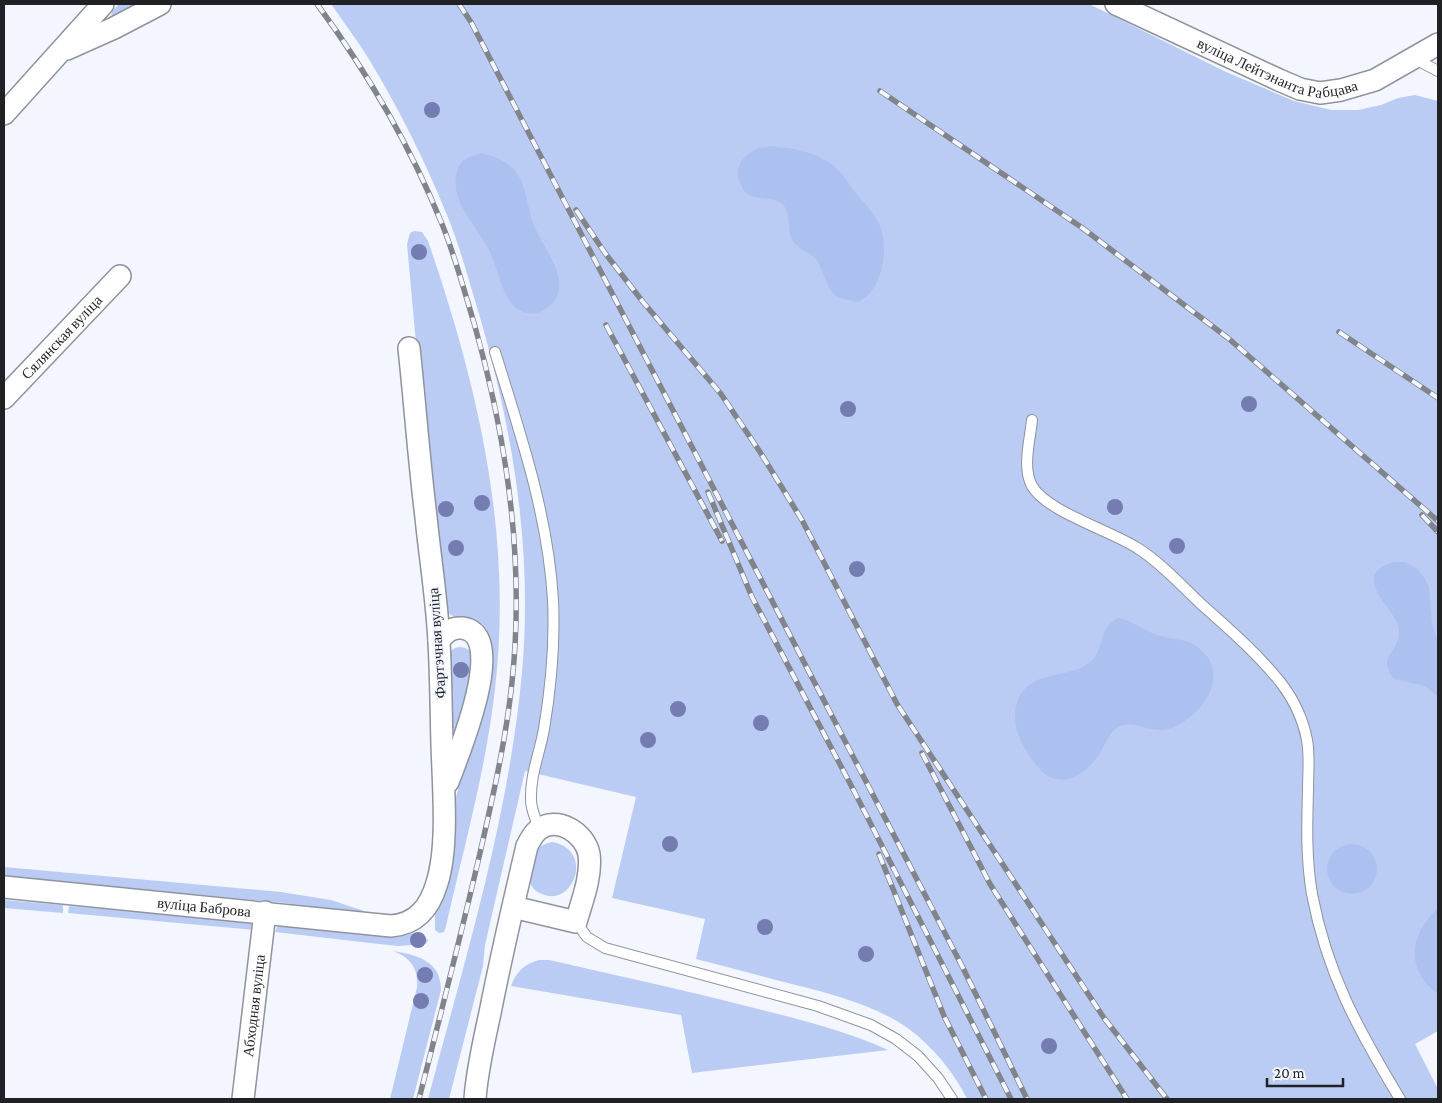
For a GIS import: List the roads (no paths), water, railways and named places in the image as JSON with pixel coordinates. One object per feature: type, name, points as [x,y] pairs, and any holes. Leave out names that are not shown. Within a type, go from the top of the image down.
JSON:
[{"type":"street","points":[[4,114],[103,4]]},
{"type":"street","points":[[60,52],[114,28],[160,4]]},
{"type":"street","name":"вуліца Лейтэнанта Рабцава","points":[[1116,4],[1279,80],[1320,93],[1350,88],[1375,80],[1438,44]]},
{"type":"street","name":"Сялянская вуліца","points":[[4,398],[120,276]]},
{"type":"street","name":"Фартэчная вуліца","points":[[404,925],[414,919],[424,909],[432,897],[437,883],[443,834],[444,794],[439,640],[408,348]]},
{"type":"street","points":[[439,640],[446,632],[456,628],[467,628],[476,634],[481,645],[483,659],[476,697],[444,794]]},
{"type":"street","points":[[475,1099],[480,1062],[513,907],[528,846],[532,837],[539,829],[548,825],[559,825],[569,828],[578,834],[585,843],[589,853],[589,864],[586,887],[576,922],[513,907]]},
{"type":"street","name":"вуліца Баброва","points":[[4,887],[391,926],[404,925]]},
{"type":"street","name":"Абходная вуліца","points":[[243,1099],[265,912]]},
{"type":"lane","points":[[1413,58],[1438,71]]},
{"type":"lane","points":[[495,352],[537,496],[543,523],[552,600],[553,630],[549,695],[544,730],[533,773],[531,800],[539,829]]},
{"type":"lane","points":[[1032,420],[1028,473],[1031,485],[1039,496],[1062,510],[1123,540],[1153,560],[1254,653],[1276,677],[1294,703],[1302,720],[1307,740],[1308,862],[1318,922],[1340,989],[1355,1022],[1400,1099]]},
{"type":"lane","points":[[576,922],[587,937],[605,948],[818,1006],[871,1025],[896,1039],[918,1056],[938,1078],[952,1099]]},
{"type":"railway","points":[[317,4],[353,56],[402,138],[442,224],[459,273],[486,367],[496,411],[510,501],[516,592],[515,637],[512,682],[503,747],[480,853],[419,1099]]},
{"type":"railway","points":[[459,4],[471,22],[962,966],[1027,1099]]},
{"type":"railway","points":[[880,91],[1081,227],[1228,338],[1438,521]]},
{"type":"railway","points":[[576,210],[605,253],[643,302],[721,394],[760,452],[802,520],[897,704],[1104,1018],[1167,1099]]},
{"type":"railway","points":[[606,325],[722,541]]},
{"type":"railway","points":[[1339,332],[1438,398]]},
{"type":"railway","points":[[708,492],[752,597],[854,791],[1011,1099]]},
{"type":"railway","points":[[1422,515],[1438,532]]},
{"type":"railway","points":[[922,753],[990,884],[1127,1099]]},
{"type":"railway","points":[[879,854],[944,1016],[986,1099]]}]
